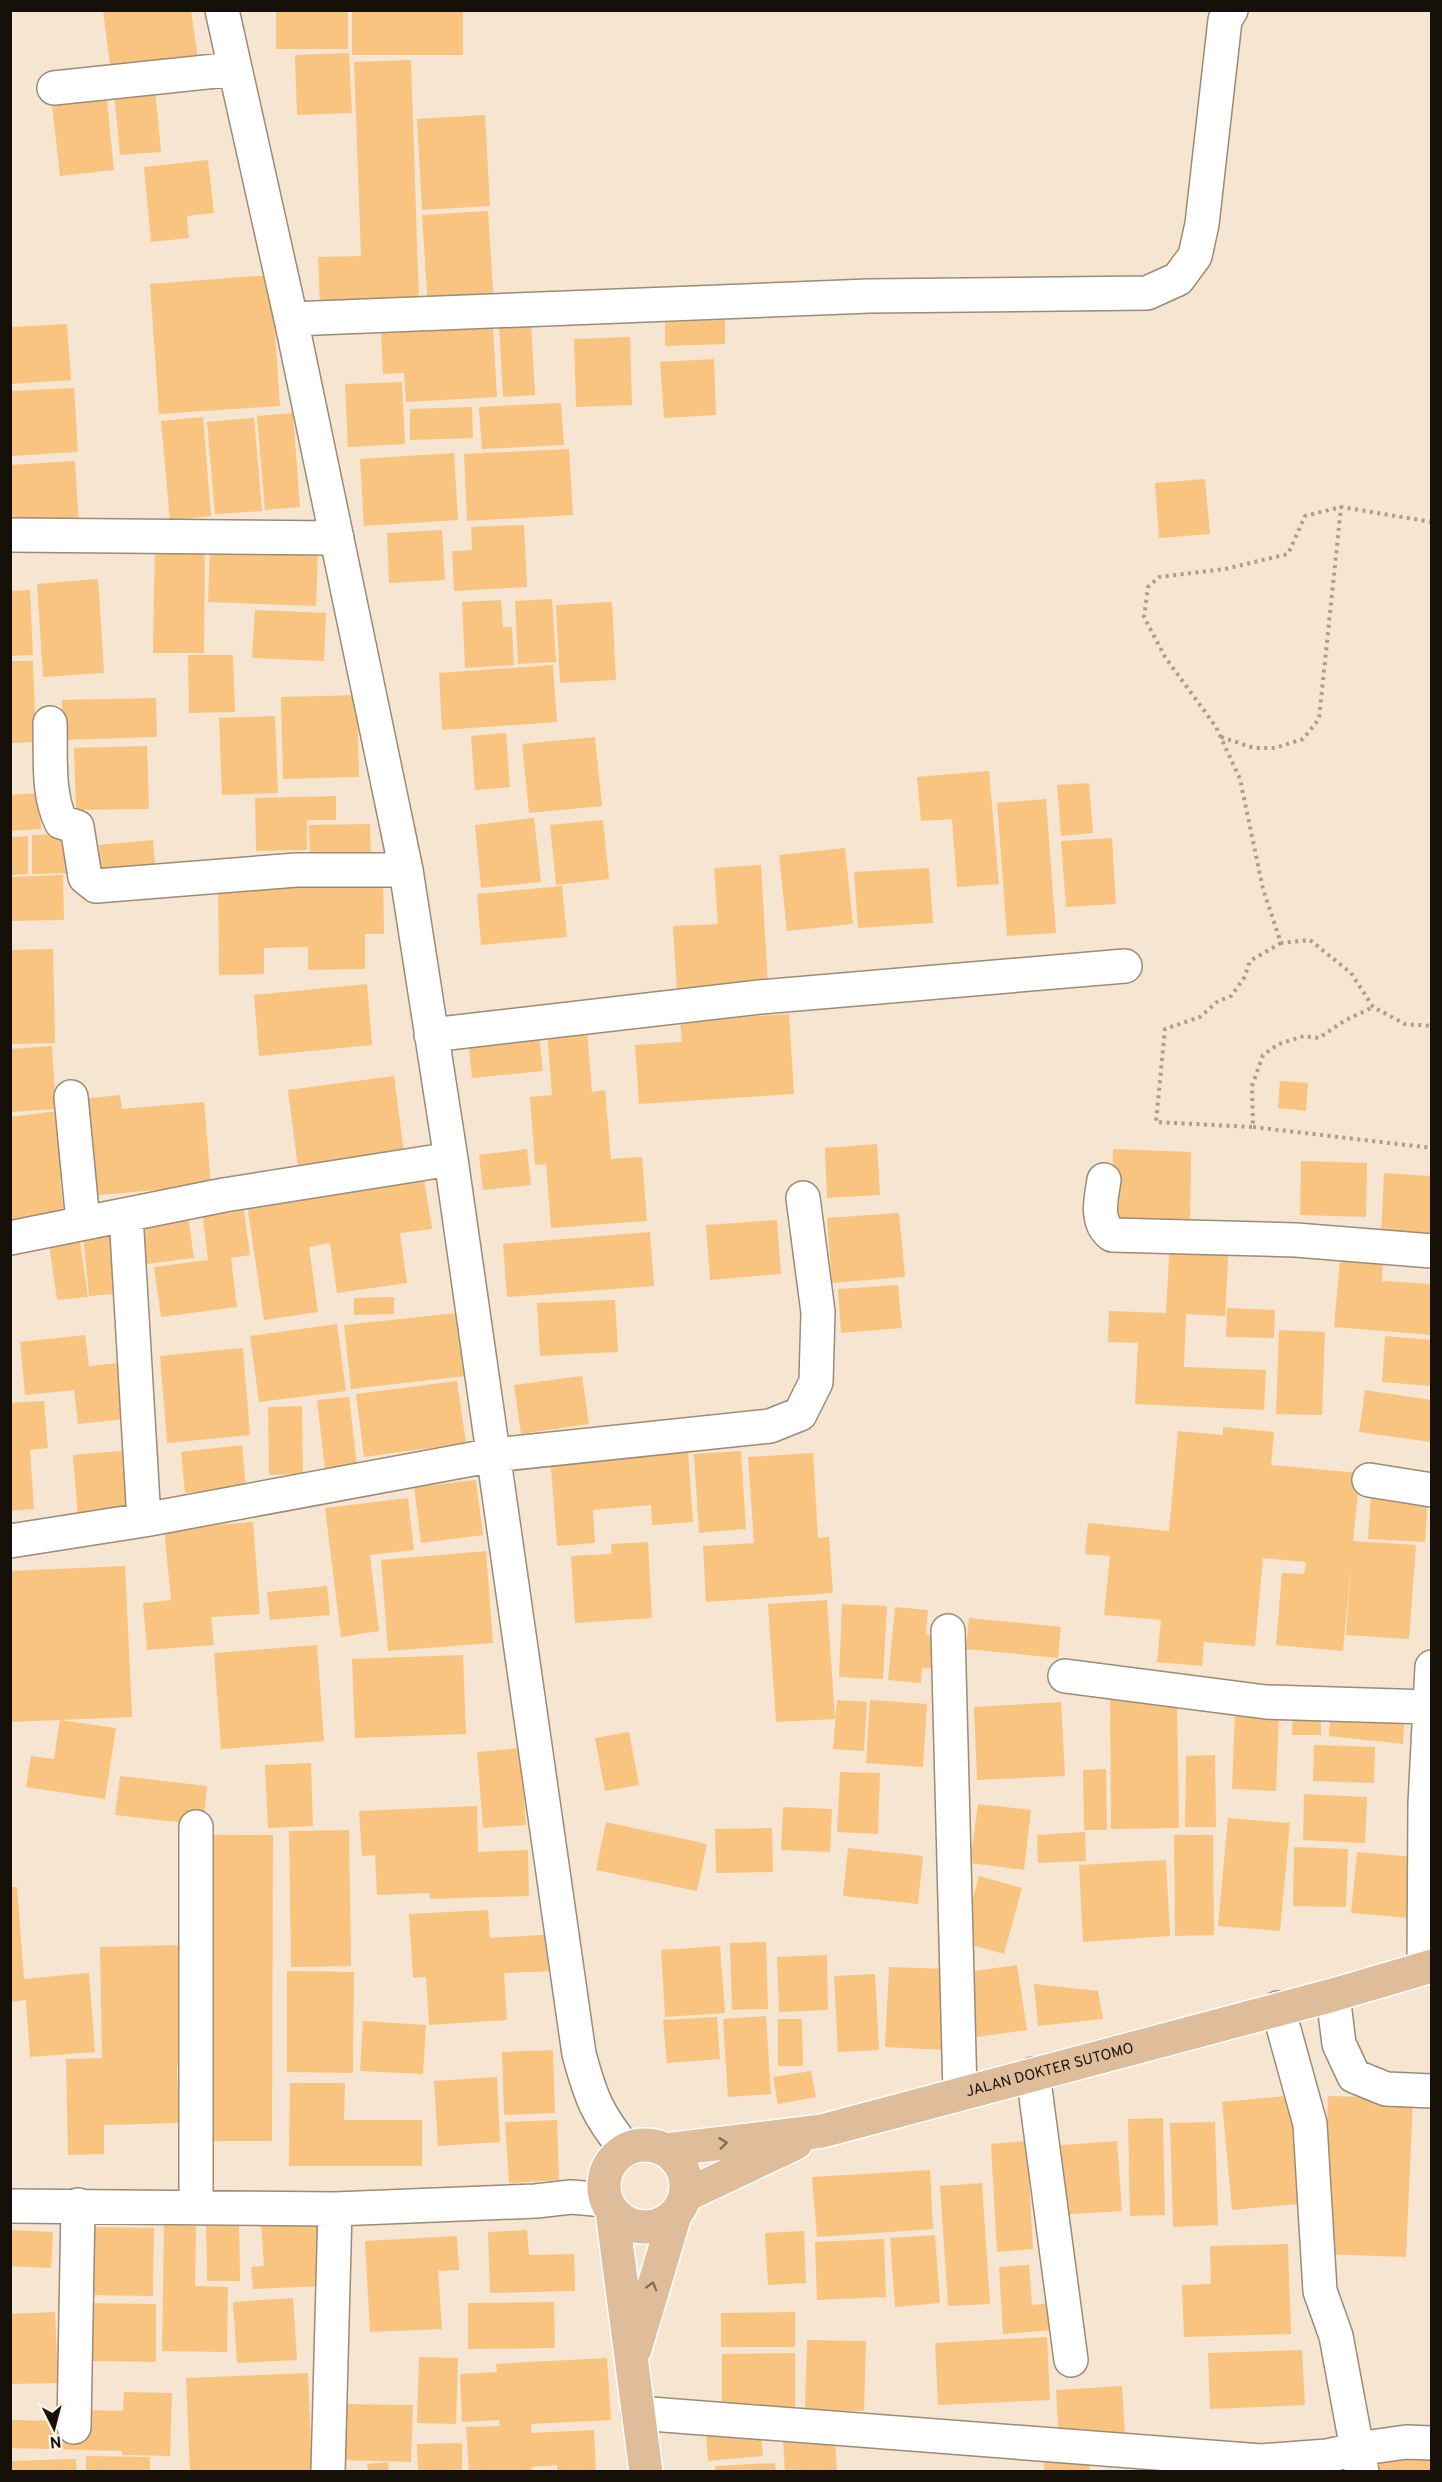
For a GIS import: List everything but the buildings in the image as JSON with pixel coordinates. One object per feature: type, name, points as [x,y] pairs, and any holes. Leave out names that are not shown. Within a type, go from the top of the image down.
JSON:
[{"type":"main road","name":"JALAN DOKTER SUTOMO","points":[[665,2150],[822,2131],[1278,2008],[1334,1995],[1428,1967]]},
{"type":"main road","points":[[609,2205],[628,2224],[648,2228],[667,2222],[680,2205],[822,2131]]},
{"type":"main road","points":[[631,2362],[686,2181],[683,2169],[675,2158],[665,2150],[652,2145],[639,2145],[626,2150],[614,2159],[607,2171],[604,2186],[609,2205],[646,2472]]},
{"type":"street","points":[[222,10],[291,319],[406,870],[451,1160],[579,2054],[590,2093],[603,2122],[626,2150]]},
{"type":"street","points":[[291,319],[869,296],[1147,293],[1178,279],[1195,256],[1202,224],[1225,20],[1231,10]]},
{"type":"street","points":[[54,88],[235,69]]},
{"type":"street","points":[[10,535],[337,538]]},
{"type":"street","points":[[50,723],[51,781],[55,811],[61,822],[77,827],[85,877],[90,884],[296,870],[406,870]]},
{"type":"street","points":[[431,1035],[760,997],[1125,966]]},
{"type":"street","points":[[71,1097],[84,1222]]},
{"type":"street","points":[[10,1238],[224,1195],[451,1160]]},
{"type":"street","points":[[1104,1180],[1099,1208],[1106,1230],[1112,1235],[1296,1240],[1431,1251]]},
{"type":"street","points":[[10,1541],[144,1520],[494,1455],[770,1426],[800,1414],[816,1382],[818,1312],[803,1198]]},
{"type":"street","points":[[126,1215],[144,1520]]},
{"type":"street","points":[[1369,1480],[1431,1490]]},
{"type":"street","points":[[948,1631],[960,2093]]},
{"type":"street","points":[[1428,1967],[1425,1804],[1431,1668]]},
{"type":"street","points":[[1065,1676],[1266,1702],[1429,1707]]},
{"type":"street","points":[[196,1827],[196,2206]]},
{"type":"street","points":[[1334,1995],[1339,2044],[1354,2076],[1386,2089],[1431,2091]]},
{"type":"street","points":[[1278,2008],[1310,2124],[1320,2291],[1336,2336],[1360,2460]]},
{"type":"street","points":[[1033,2074],[1071,2360]]},
{"type":"street","points":[[10,2206],[335,2208],[571,2198],[609,2205]]},
{"type":"street","points":[[74,2427],[78,2205]]},
{"type":"street","points":[[328,2472],[335,2208]]},
{"type":"street","points":[[638,2413],[1261,2461],[1327,2456],[1360,2460],[1406,2442],[1431,2443]]},
{"type":"path","points":[[1281,943],[1263,889],[1240,779],[1216,727],[1165,657],[1144,617],[1148,587],[1160,577],[1225,569],[1288,554],[1305,516],[1341,507],[1431,522]]},
{"type":"path","points":[[1220,736],[1254,748],[1275,748],[1303,740],[1319,719],[1341,507]]},
{"type":"path","points":[[1431,1026],[1405,1024],[1372,1006],[1351,973],[1310,940],[1281,943],[1250,961],[1244,978],[1231,996],[1217,1002],[1200,1017],[1165,1029],[1156,1122],[1254,1127],[1431,1148]]},
{"type":"path","points":[[1254,1127],[1252,1086],[1263,1055],[1279,1044],[1304,1036],[1319,1038],[1372,1006]]}]
